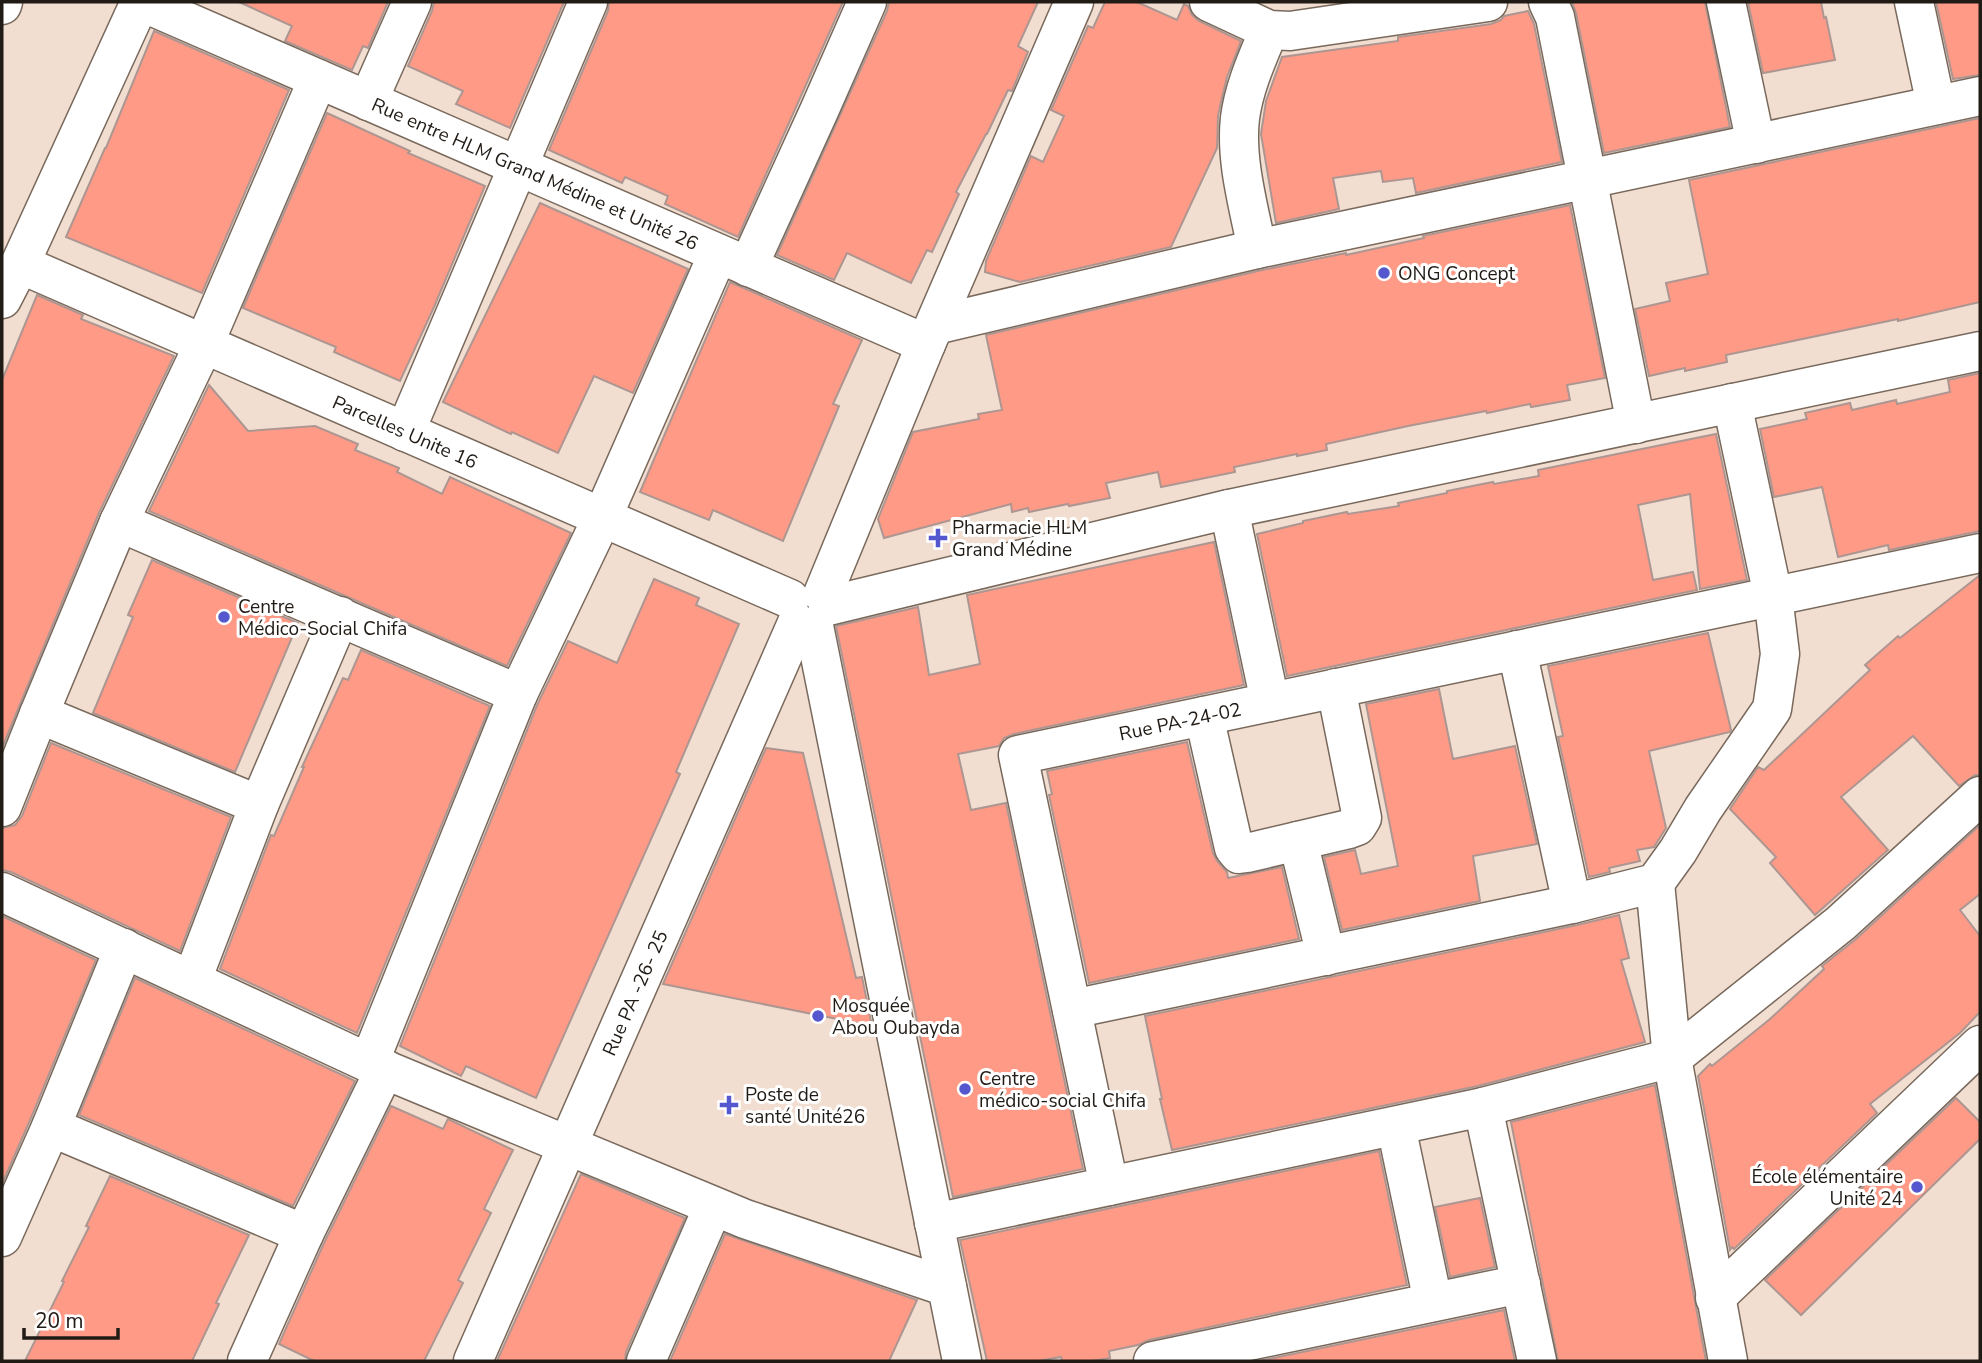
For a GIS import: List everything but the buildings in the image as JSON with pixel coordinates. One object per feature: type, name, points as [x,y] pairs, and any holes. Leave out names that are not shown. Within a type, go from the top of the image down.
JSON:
[{"type":"street","name":"Rue entre HLM Grand Médine et Unité 26","points":[[141,2],[733,260],[931,335]]},
{"type":"street","points":[[2,299],[141,2]]},
{"type":"street","points":[[368,101],[412,2]]},
{"type":"street","points":[[405,432],[588,2]]},
{"type":"street","points":[[247,1361],[377,1066],[518,694],[602,518],[733,260],[819,111],[867,2]]},
{"type":"street","name":"Rue PA -26- 25","points":[[473,1361],[810,610],[1074,2]]},
{"type":"street","points":[[1209,2],[1269,30],[1290,31],[1314,14],[1488,2]]},
{"type":"street","points":[[1548,2],[1555,17],[1636,424]]},
{"type":"street","points":[[1726,2],[1756,144]]},
{"type":"street","points":[[1914,2],[1936,105]]},
{"type":"street","points":[[1257,248],[1239,153],[1240,120],[1247,85],[1269,30]]},
{"type":"street","points":[[2,807],[119,522],[204,344],[318,79]]},
{"type":"street","points":[[931,335],[1257,248],[1980,96]]},
{"type":"street","name":"Parcelles Unite 16","points":[[20,264],[810,610]]},
{"type":"street","points":[[962,1361],[810,610],[1229,509],[1980,351]]},
{"type":"street","points":[[1072,1009],[1572,904],[1655,883],[1772,709],[1780,654],[1773,596],[1732,403]]},
{"type":"street","points":[[1229,509],[1270,702]]},
{"type":"street","points":[[119,522],[518,694]]},
{"type":"street","name":"Rue PA-24-02","points":[[1109,1186],[1018,755],[1980,553]]},
{"type":"street","points":[[192,980],[259,805],[340,616]]},
{"type":"street","points":[[1517,650],[1572,904]]},
{"type":"street","points":[[1204,716],[1234,848],[1239,854],[1247,853],[1349,829],[1357,826],[1362,818],[1336,688]]},
{"type":"street","points":[[39,714],[259,805]]},
{"type":"street","points":[[934,1223],[1483,1107],[1672,1058],[1841,922],[1980,796]]},
{"type":"street","points":[[1298,841],[1326,956]]},
{"type":"street","points":[[1655,883],[1672,1058],[1728,1361]]},
{"type":"street","points":[[2,892],[377,1066],[713,1207],[947,1287]]},
{"type":"street","points":[[2,1237],[51,1127],[124,948]]},
{"type":"street","points":[[1715,1298],[1980,1045]]},
{"type":"street","points":[[1483,1107],[1537,1361]]},
{"type":"street","points":[[1396,1126],[1433,1302]]},
{"type":"street","points":[[51,1127],[304,1234]]},
{"type":"street","points":[[646,1361],[713,1207]]},
{"type":"street","points":[[1153,1361],[1521,1284]]},
{"type":"place","name":"ONG Concept","points":[[1384,273]]},
{"type":"place","name":"Pharmacie HLM Grand Médine","points":[[938,538]]},
{"type":"place","name":"Centre Médico-Social Chifa","points":[[224,617]]},
{"type":"place","name":"Mosquée Abou Oubayda","points":[[818,1016]]},
{"type":"place","name":"Centre médico-social Chifa","points":[[965,1089]]},
{"type":"place","name":"Poste de santé Unité26","points":[[729,1105]]},
{"type":"place","name":"École élémentaire Unité 24","points":[[1917,1187]]}]
